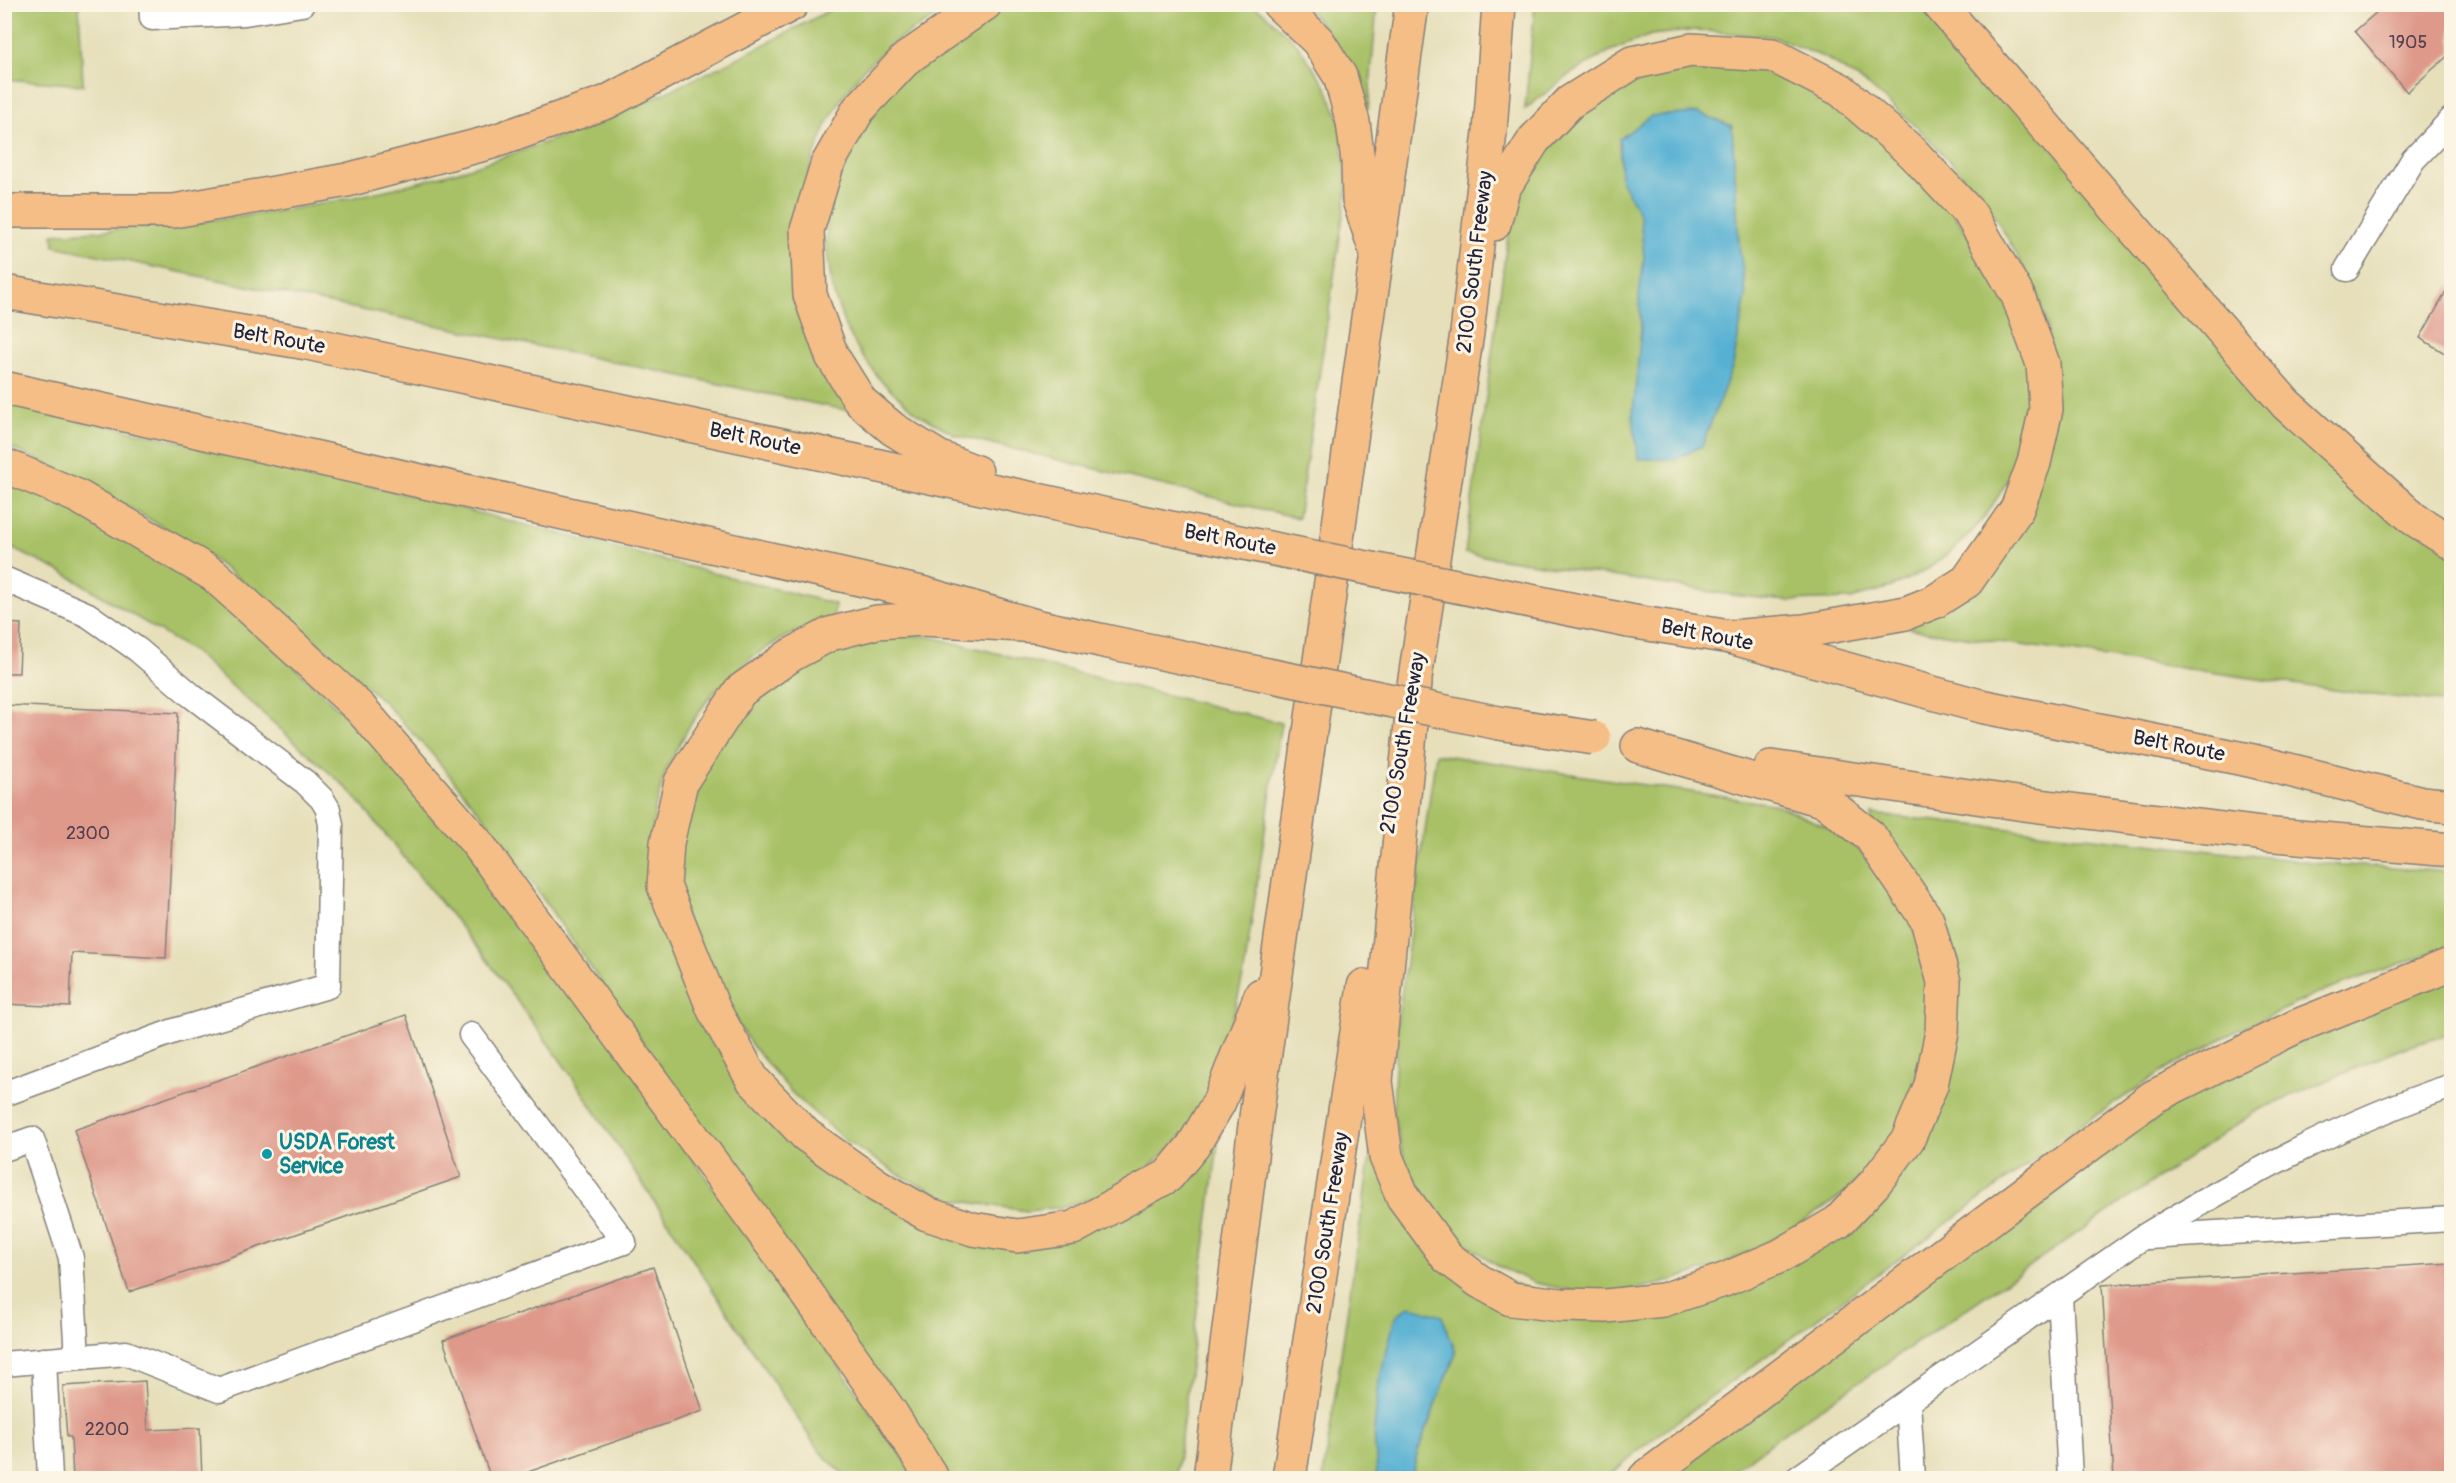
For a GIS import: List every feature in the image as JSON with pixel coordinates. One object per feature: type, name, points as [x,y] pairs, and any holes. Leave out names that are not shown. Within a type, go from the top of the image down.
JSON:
[{"type":"highway","points":[[4,211],[174,211],[346,180],[492,142],[607,102],[792,4]]},
{"type":"highway","points":[[985,4],[907,58],[858,110],[827,165],[807,230],[810,295],[832,356],[861,402],[893,429],[940,458],[1058,504]]},
{"type":"highway","points":[[1279,4],[1318,41],[1340,76],[1353,122],[1358,161],[1359,200],[1377,254]]},
{"type":"highway","points":[[1210,1479],[1257,1110],[1412,4]]},
{"type":"highway","name":"2100 South Freeway","points":[[1289,1479],[1344,1123],[1378,879],[1415,683],[1467,333],[1490,132],[1499,4]]},
{"type":"highway","points":[[1939,4],[2286,404],[2414,519],[2451,543]]},
{"type":"highway","points":[[1467,333],[1503,189],[1534,140],[1570,102],[1632,63],[1691,50],[1772,55],[1840,90],[1913,153],[1971,215],[2018,296],[2043,364],[2046,409],[2034,463],[2018,509],[1967,581],[1934,602],[1906,613],[1863,622],[1804,631],[1730,637]]},
{"type":"highway","name":"Belt Route","points":[[4,292],[307,343],[1126,519],[1629,621],[1730,637],[1980,706],[2249,760],[2422,803],[2451,806]]},
{"type":"highway","points":[[4,388],[911,591],[1036,626],[1499,723],[2036,806],[2263,834],[2451,850]]},
{"type":"highway","points":[[4,465],[77,496],[214,575],[360,708],[477,843],[790,1269],[891,1413],[932,1479]]},
{"type":"highway","points":[[1036,626],[923,619],[877,622],[830,634],[791,655],[740,691],[681,782],[667,843],[664,886],[714,1010],[753,1080],[806,1135],[878,1186],[927,1214],[973,1229],[1017,1236],[1073,1228],[1168,1176],[1193,1146],[1219,1102],[1281,944]]},
{"type":"highway","points":[[1415,683],[1376,1081],[1386,1157],[1403,1197],[1447,1257],[1479,1281],[1511,1299],[1561,1305],[1606,1306],[1663,1300],[1724,1280],[1780,1256],[1838,1222],[1874,1184],[1908,1139],[1931,1085],[1942,1032],[1944,982],[1927,920],[1870,836],[1825,801],[1638,746]]},
{"type":"highway","points":[[1645,1479],[2153,1097],[2297,1026],[2451,964]]},
{"type":"lane","points":[[151,4],[152,18],[245,13],[302,4]]},
{"type":"lane","points":[[2347,269],[2413,160],[2451,119]]},
{"type":"lane","points":[[4,579],[88,615],[138,650],[192,696],[305,782],[322,799],[328,809],[331,825],[328,986],[174,1031],[4,1094]]},
{"type":"lane","points":[[4,1364],[126,1353],[219,1390],[624,1242],[471,1035]]},
{"type":"lane","points":[[1798,1479],[2143,1237],[2202,1202],[2338,1130],[2397,1104],[2451,1086]]},
{"type":"lane","points":[[4,1149],[32,1139],[71,1258],[77,1357]]},
{"type":"lane","points":[[2143,1237],[2451,1219]]},
{"type":"lane","points":[[2060,1296],[2070,1479]]},
{"type":"lane","points":[[44,1360],[51,1479]]},
{"type":"lane","points":[[1908,1402],[1912,1479]]},
{"type":"green space","points":[[1009,4],[1252,5],[1263,12],[1297,44],[1326,86],[1340,121],[1347,189],[1298,518],[956,435],[918,414],[881,381],[861,354],[845,326],[832,288],[826,244],[828,202],[857,120],[950,34]]},
{"type":"green space","points":[[4,5],[79,5],[83,85],[5,79]]},
{"type":"green space","points":[[839,5],[955,5],[892,43],[864,69],[842,98],[826,126],[811,164],[800,247],[855,412],[54,246],[53,234],[267,213],[352,198],[453,173],[568,134],[623,111],[678,87]]},
{"type":"green space","points":[[1304,5],[1377,5],[1368,110],[1355,79],[1335,42]]},
{"type":"green space","points":[[1535,5],[1937,5],[2218,333],[2451,546],[2451,703],[2362,694],[1911,629],[1912,616],[1985,560],[2054,369],[2047,326],[2035,287],[1997,220],[1959,171],[1919,129],[1869,86],[1826,58],[1774,37],[1696,30],[1651,35],[1610,51],[1570,74],[1525,109]]},
{"type":"green space","points":[[1670,59],[1791,68],[1928,174],[2018,312],[2029,380],[2027,419],[2020,451],[2004,487],[1985,517],[1959,545],[1929,568],[1894,586],[1851,599],[1787,601],[1732,595],[1465,553],[1512,205],[1525,173],[1577,105]]},
{"type":"green space","points":[[5,403],[307,469],[835,604],[833,619],[784,637],[751,658],[712,694],[690,725],[667,767],[654,812],[651,873],[657,916],[675,966],[711,1032],[853,1177],[1030,1242],[1203,1157],[1219,1136],[1176,1478],[946,1478],[500,837],[432,754],[384,702],[276,606],[190,543],[84,481],[5,445]]},
{"type":"green space","points":[[5,472],[212,587],[460,826],[917,1478],[847,1478],[819,1451],[571,1075],[482,953],[350,791],[194,652],[64,573],[5,545]]},
{"type":"green space","points":[[891,635],[927,636],[1281,723],[1244,972],[1225,1050],[1208,1098],[1185,1133],[1144,1172],[1105,1194],[1064,1207],[1027,1211],[948,1199],[898,1174],[846,1141],[793,1094],[753,1047],[722,1001],[681,906],[677,848],[681,808],[725,718],[798,658]]},
{"type":"green space","points":[[1436,754],[1778,805],[1831,829],[1862,852],[1916,929],[1929,977],[1930,1055],[1899,1136],[1843,1195],[1787,1232],[1726,1263],[1657,1285],[1619,1292],[1574,1291],[1535,1283],[1498,1266],[1458,1238],[1429,1203],[1405,1163],[1393,1114],[1397,1025]]},
{"type":"green space","points":[[1872,814],[2330,864],[2451,872],[2451,946],[2328,989],[2236,1031],[2167,1069],[2084,1123],[1645,1445],[1606,1478],[1323,1478],[1372,1142],[1443,1258],[1609,1318],[1890,1190],[1931,1134],[1951,1076],[1958,1031],[1870,829]]},
{"type":"green space","points":[[2451,972],[2451,1034],[2403,1048],[2258,1110],[1787,1431],[1724,1478],[1653,1478],[2142,1115]]},
{"type":"water","points":[[1698,113],[1732,126],[1739,243],[1746,295],[1733,365],[1702,446],[1676,459],[1638,459],[1633,414],[1641,329],[1639,296],[1644,258],[1640,215],[1621,180],[1619,139],[1651,116]]},
{"type":"water","points":[[1409,1306],[1442,1316],[1456,1353],[1418,1451],[1411,1478],[1375,1478],[1377,1472],[1374,1430],[1379,1381],[1395,1318]]},
{"type":"building","points":[[2386,4],[2451,4],[2451,53],[2407,92],[2355,31]]},
{"type":"building","points":[[2451,283],[2451,357],[2420,338]]},
{"type":"building","points":[[4,623],[21,624],[19,673],[4,673]]},
{"type":"building","points":[[4,705],[178,713],[166,958],[72,953],[70,1007],[4,1004]]},
{"type":"building","name":"USDA Forest Service","points":[[406,1015],[461,1177],[129,1292],[74,1130]]},
{"type":"building","points":[[2451,1263],[2451,1479],[2114,1479],[2102,1285]]},
{"type":"building","points":[[653,1267],[703,1411],[508,1479],[491,1479],[443,1340]]},
{"type":"building","points":[[145,1381],[148,1430],[200,1428],[202,1479],[73,1479],[71,1437],[67,1437],[63,1386]]},
{"type":"place","name":"USDA Forest Service","points":[[267,1154]]}]
